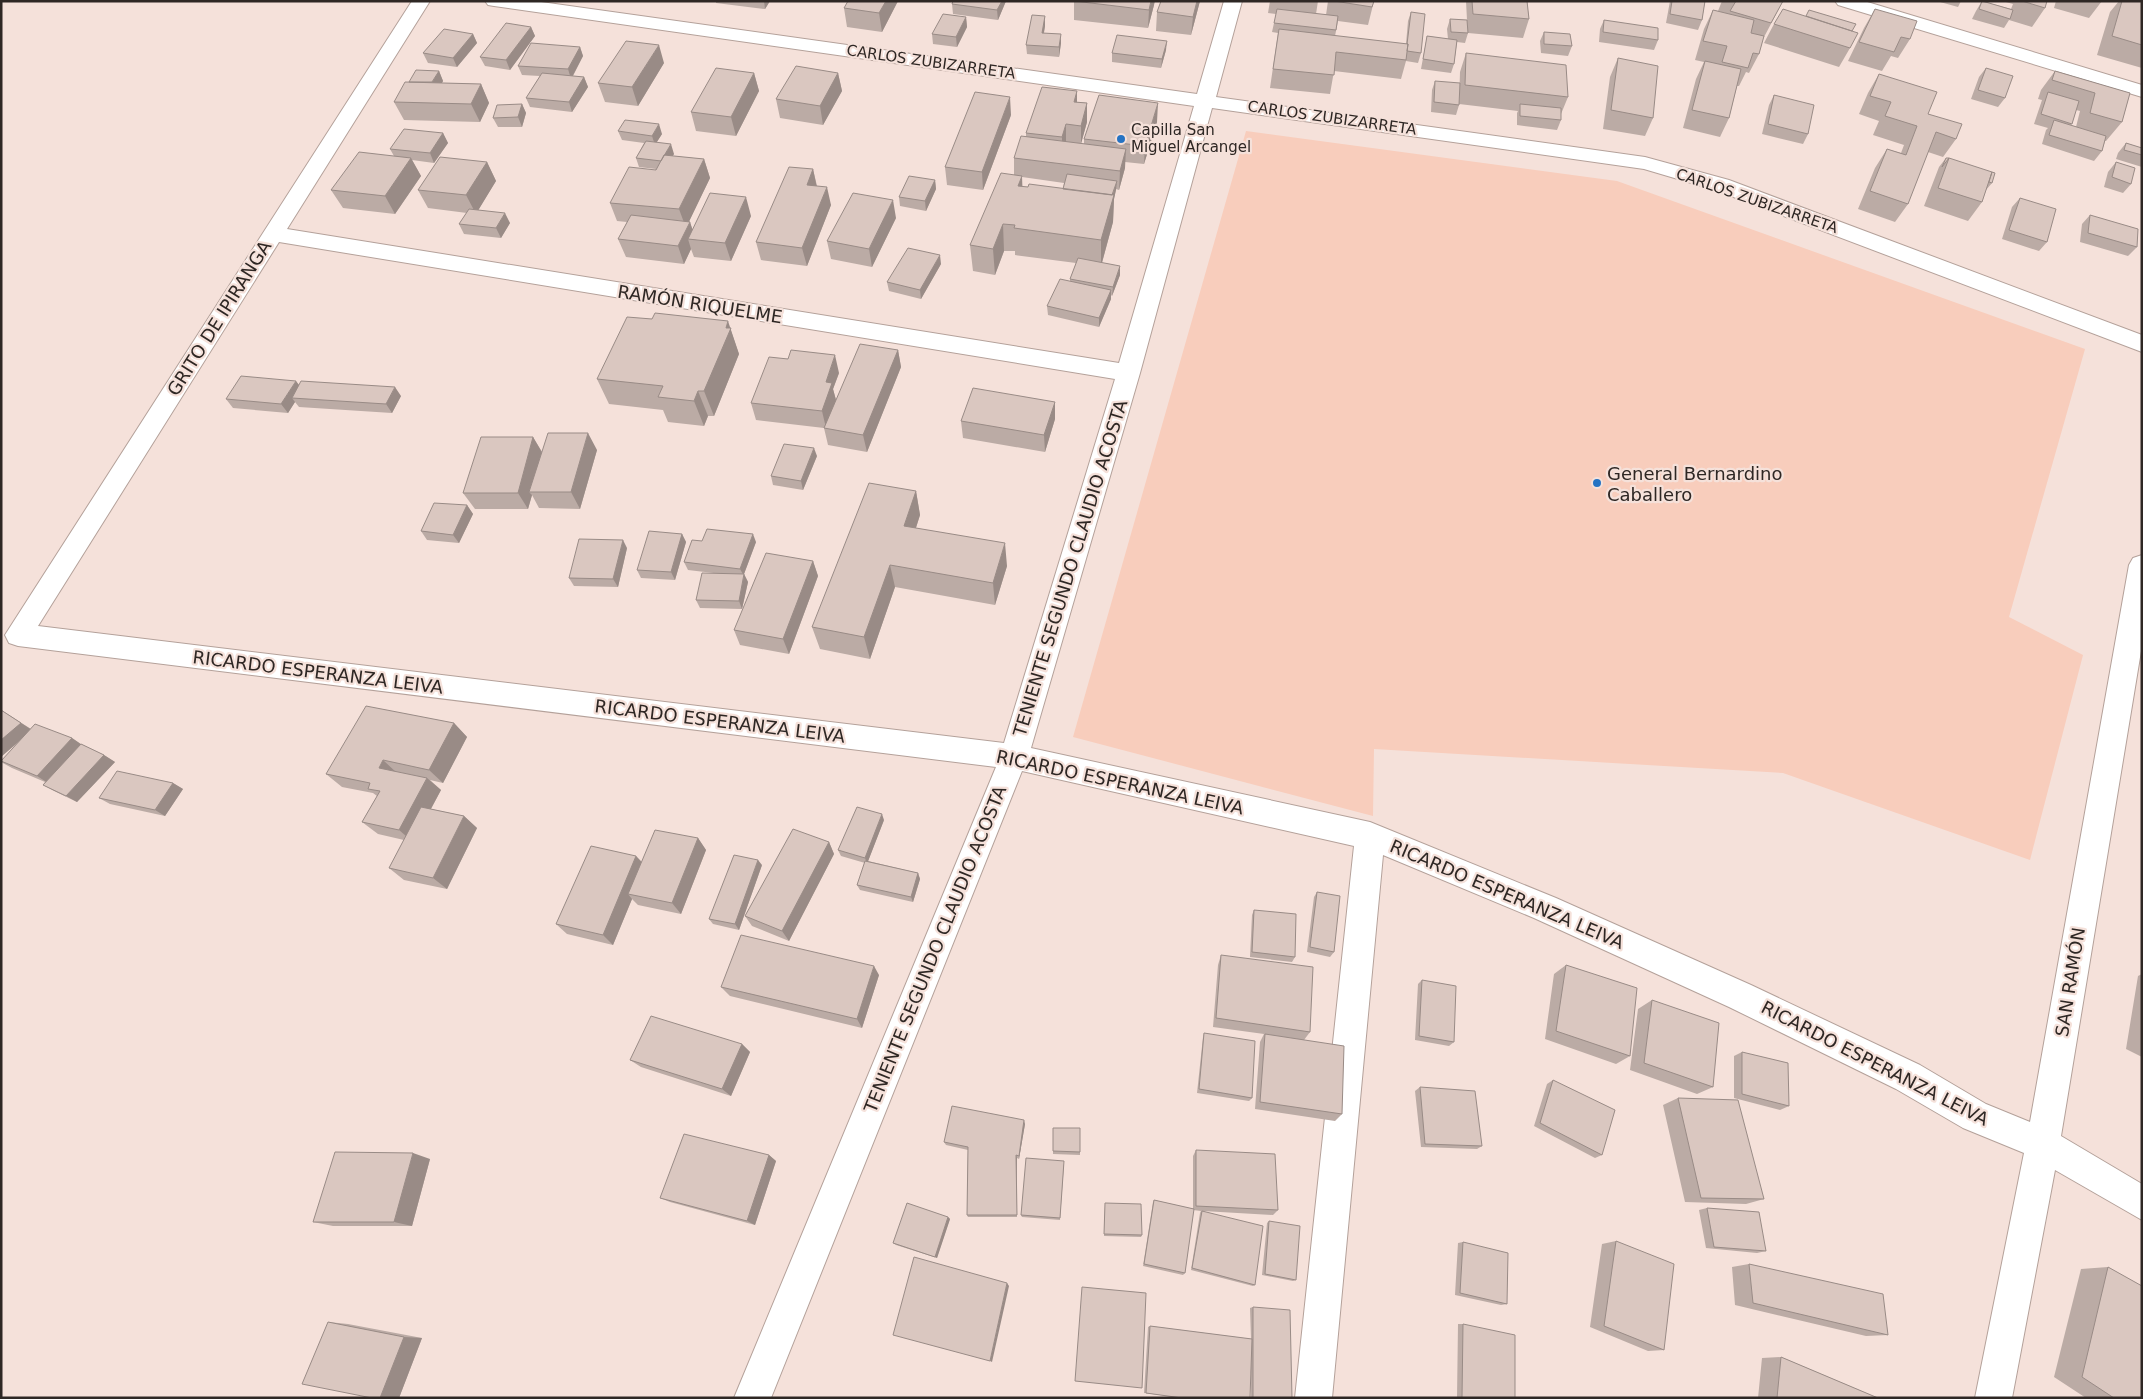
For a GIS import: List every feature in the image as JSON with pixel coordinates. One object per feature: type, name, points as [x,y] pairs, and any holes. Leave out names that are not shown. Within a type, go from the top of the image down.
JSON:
[{"type":"street","name":"GRITO DE IPIRANGA","points":[[18,635],[421,1]]},
{"type":"street","name":"CARLOS ZUBIZARRETA","points":[[494,1],[1646,163],[1722,185],[2142,344]]},
{"type":"street","name":"TENIENTE SEGUNDO CLAUDIO ACOSTA","points":[[752,1398],[1014,757],[1128,373],[1232,1]]},
{"type":"street","points":[[1844,1],[2142,91]]},
{"type":"street","name":"RAMÓN RIQUELME","points":[[273,234],[1128,373]]},
{"type":"street","name":"SAN RAMÓN","points":[[1993,1398],[2043,1144],[2142,565]]},
{"type":"street","name":"RICARDO ESPERANZA LEIVA","points":[[18,635],[1014,757],[1370,836],[1544,908],[1740,996],[1908,1077],[1975,1116],[2043,1144],[2142,1203]]},
{"type":"street","points":[[1313,1398],[1370,836]]},
{"type":"shaded area","name":"General Bernardino Caballero","points":[[1246,131],[1617,181],[2085,349],[2009,617],[2083,655],[2030,860],[1783,773],[1374,749],[1373,816],[1073,737]]},
{"type":"building","points":[[848,1],[886,1],[879,13],[844,8]]},
{"type":"building","points":[[953,1],[1002,1],[997,10],[952,4]]},
{"type":"building","points":[[1074,1],[1151,1],[1149,10]]},
{"type":"building","points":[[1161,1],[1197,1],[1193,17],[1157,12]]},
{"type":"building","points":[[1334,1],[1374,1],[1372,7]]},
{"type":"building","points":[[1472,1],[1527,1],[1529,19],[1473,14]]},
{"type":"building","points":[[1672,1],[1705,1],[1702,20],[1670,14]]},
{"type":"building","points":[[1736,1],[1783,1],[1771,23],[1730,11]]},
{"type":"building","points":[[1982,1],[2013,10],[2010,19],[1979,9]]},
{"type":"building","points":[[2022,1],[2047,1],[2045,8]]},
{"type":"building","points":[[2122,1],[2142,1],[2142,45],[2112,36]]},
{"type":"building","points":[[1277,9],[1338,16],[1336,30],[1274,23]]},
{"type":"building","points":[[1783,9],[1858,33],[1850,48],[1774,24]]},
{"type":"building","points":[[1875,9],[1917,21],[1910,39],[1901,37],[1894,52],[1859,42]]},
{"type":"building","points":[[1713,10],[1754,20],[1751,33],[1764,36],[1759,54],[1753,53],[1748,68],[1722,62],[1727,46],[1703,41]]},
{"type":"building","points":[[1809,10],[1856,24],[1852,31],[1806,16]]},
{"type":"building","points":[[1411,12],[1425,14],[1421,53],[1407,51]]},
{"type":"building","points":[[943,14],[966,17],[956,37],[932,34]]},
{"type":"building","points":[[1032,15],[1045,16],[1042,33],[1061,34],[1059,47],[1026,45]]},
{"type":"building","points":[[1450,19],[1467,20],[1468,33],[1451,32]]},
{"type":"building","points":[[1604,20],[1658,28],[1658,40],[1603,32]]},
{"type":"building","points":[[506,23],[531,27],[506,60],[480,57]]},
{"type":"building","points":[[444,29],[473,34],[453,58],[423,53]]},
{"type":"building","points":[[1279,29],[1408,44],[1406,60],[1336,52],[1334,75],[1273,69]]},
{"type":"building","points":[[1544,32],[1570,34],[1572,46],[1544,44]]},
{"type":"building","points":[[1117,35],[1167,41],[1162,59],[1112,53]]},
{"type":"building","points":[[1427,36],[1457,40],[1454,64],[1423,59]]},
{"type":"building","points":[[626,41],[659,45],[632,87],[598,83]]},
{"type":"building","points":[[531,43],[580,47],[568,69],[518,66]]},
{"type":"building","points":[[1466,53],[1566,65],[1568,97],[1465,85]]},
{"type":"building","points":[[1618,58],[1658,66],[1653,118],[1611,110]]},
{"type":"building","points":[[1705,61],[1741,69],[1729,118],[1692,110]]},
{"type":"building","points":[[796,66],[838,73],[820,106],[776,99]]},
{"type":"building","points":[[716,68],[754,73],[731,117],[691,112]]},
{"type":"building","points":[[1986,68],[2013,76],[2005,98],[1978,90]]},
{"type":"building","points":[[416,70],[439,71],[432,82],[409,82]]},
{"type":"building","points":[[2055,71],[2130,93],[2122,122],[2090,113],[2095,93],[2052,80]]},
{"type":"building","points":[[542,73],[584,77],[569,102],[526,98]]},
{"type":"building","points":[[1879,74],[1937,92],[1928,114],[1962,124],[1956,139],[1936,132],[1908,204],[1870,191],[1887,149],[1906,155],[1917,126],[1885,116],[1891,102],[1870,96]]},
{"type":"building","points":[[1435,81],[1460,83],[1459,105],[1434,102]]},
{"type":"building","points":[[405,82],[481,84],[471,104],[394,102]]},
{"type":"building","points":[[1042,87],[1077,91],[1074,102],[1087,103],[1081,126],[1066,124],[1062,137],[1026,133]]},
{"type":"building","points":[[975,92],[1010,97],[982,172],[945,167]]},
{"type":"building","points":[[2048,92],[2079,101],[2072,124],[2041,114]]},
{"type":"building","points":[[1099,95],[1158,103],[1145,146],[1084,139]]},
{"type":"building","points":[[1774,95],[1814,105],[1808,134],[1768,124]]},
{"type":"building","points":[[522,104],[518,117],[493,118],[497,105]]},
{"type":"building","points":[[1520,104],[1561,108],[1561,120],[1520,116]]},
{"type":"building","points":[[625,120],[659,124],[652,136],[618,131]]},
{"type":"building","points":[[2054,120],[2106,136],[2102,151],[2049,135]]},
{"type":"building","points":[[404,129],[443,133],[430,153],[390,149]]},
{"type":"building","points":[[1021,136],[1126,149],[1120,171],[1014,158]]},
{"type":"building","points":[[646,141],[671,144],[661,161],[636,158]]},
{"type":"building","points":[[2126,143],[2142,148],[2142,155],[2124,150]]},
{"type":"building","points":[[359,152],[411,158],[385,196],[331,190]]},
{"type":"building","points":[[664,155],[704,159],[679,209],[610,203],[629,167],[656,170]]},
{"type":"building","points":[[440,157],[487,162],[466,195],[418,190]]},
{"type":"building","points":[[1949,158],[1992,172],[1982,202],[1938,188]]},
{"type":"building","points":[[2116,162],[2135,168],[2131,184],[2112,177]]},
{"type":"building","points":[[789,167],[813,169],[807,185],[827,187],[802,248],[756,242]]},
{"type":"building","points":[[1992,172],[1995,173],[1992,183],[1989,182]]},
{"type":"building","points":[[1001,173],[1022,176],[1018,186],[1028,187],[1029,184],[1114,195],[1101,240],[1014,228],[1015,225],[1003,224],[993,249],[970,245]]},
{"type":"building","points":[[1067,174],[1117,181],[1112,195],[1063,189]]},
{"type":"building","points":[[909,176],[935,180],[925,201],[899,197]]},
{"type":"building","points":[[710,193],[746,197],[725,243],[688,239]]},
{"type":"building","points":[[853,193],[893,200],[869,249],[827,241]]},
{"type":"building","points":[[2020,198],[2056,209],[2047,242],[2009,230]]},
{"type":"building","points":[[469,209],[505,213],[496,228],[459,224]]},
{"type":"building","points":[[631,215],[690,222],[678,246],[618,239]]},
{"type":"building","points":[[2090,215],[2138,229],[2137,247],[2088,233]]},
{"type":"building","points":[[908,248],[940,255],[920,290],[887,282]]},
{"type":"building","points":[[1078,258],[1120,266],[1113,287],[1070,279]]},
{"type":"building","points":[[1060,279],[1111,290],[1099,318],[1047,306]]},
{"type":"building","points":[[655,313],[728,321],[726,328],[731,328],[704,391],[698,391],[694,401],[658,397],[663,386],[597,379],[627,317],[652,319]]},
{"type":"building","points":[[860,344],[898,350],[863,435],[824,428]]},
{"type":"building","points":[[791,350],[835,355],[826,382],[832,383],[822,411],[751,403],[769,357],[788,359]]},
{"type":"building","points":[[241,376],[296,381],[281,404],[226,399]]},
{"type":"building","points":[[301,381],[395,387],[386,404],[292,398]]},
{"type":"building","points":[[973,388],[1055,402],[1044,435],[961,421]]},
{"type":"building","points":[[548,433],[588,433],[571,492],[529,492]]},
{"type":"building","points":[[481,437],[533,437],[518,493],[463,493]]},
{"type":"building","points":[[784,444],[814,448],[801,481],[771,476]]},
{"type":"building","points":[[869,483],[916,491],[904,526],[1005,543],[993,583],[890,565],[864,637],[812,627]]},
{"type":"building","points":[[434,503],[467,505],[453,535],[421,531]]},
{"type":"building","points":[[707,529],[753,534],[740,569],[684,562],[692,540],[702,541]]},
{"type":"building","points":[[649,531],[682,534],[671,572],[637,570]]},
{"type":"building","points":[[579,539],[623,540],[613,579],[569,578]]},
{"type":"building","points":[[766,553],[813,561],[783,639],[734,630]]},
{"type":"building","points":[[702,573],[744,574],[739,601],[696,600]]},
{"type":"building","points":[[366,706],[454,723],[429,770],[383,760],[379,768],[427,778],[399,830],[362,822],[380,791],[368,789],[370,783],[326,774]]},
{"type":"building","points":[[1,710],[21,723],[1,740]]},
{"type":"building","points":[[35,724],[72,738],[37,776],[1,761]]},
{"type":"building","points":[[81,744],[104,755],[66,796],[43,785]]},
{"type":"building","points":[[117,771],[173,783],[155,810],[99,798]]},
{"type":"building","points":[[421,807],[464,816],[433,878],[389,868]]},
{"type":"building","points":[[857,807],[882,814],[865,858],[838,850]]},
{"type":"building","points":[[793,829],[829,842],[782,931],[745,916]]},
{"type":"building","points":[[655,830],[698,838],[672,903],[628,894]]},
{"type":"building","points":[[591,846],[636,856],[603,935],[556,924]]},
{"type":"building","points":[[734,855],[758,860],[735,924],[709,919]]},
{"type":"building","points":[[865,861],[918,873],[911,897],[857,885]]},
{"type":"building","points":[[1317,892],[1340,896],[1334,952],[1310,947]]},
{"type":"building","points":[[1254,910],[1296,914],[1295,957],[1252,952]]},
{"type":"building","points":[[741,935],[874,966],[857,1019],[721,987]]},
{"type":"building","points":[[1221,955],[1313,967],[1310,1032],[1216,1018]]},
{"type":"building","points":[[1566,965],[1637,988],[1630,1056],[1556,1031]]},
{"type":"building","points":[[1422,980],[1456,986],[1454,1042],[1419,1036]]},
{"type":"building","points":[[1652,1000],[1719,1023],[1713,1087],[1644,1063]]},
{"type":"building","points":[[651,1016],[742,1044],[722,1089],[630,1060]]},
{"type":"building","points":[[1204,1033],[1255,1041],[1252,1098],[1199,1089]]},
{"type":"building","points":[[1265,1034],[1344,1046],[1342,1114],[1260,1102]]},
{"type":"building","points":[[1742,1052],[1788,1063],[1789,1106],[1742,1094]]},
{"type":"building","points":[[1553,1080],[1615,1110],[1602,1155],[1540,1123]]},
{"type":"building","points":[[1420,1087],[1475,1091],[1482,1146],[1425,1144]]},
{"type":"building","points":[[1678,1098],[1738,1100],[1764,1199],[1701,1198]]},
{"type":"building","points":[[952,1106],[1024,1120],[1019,1156],[1016,1155],[1017,1215],[967,1215],[968,1147],[944,1142]]},
{"type":"building","points":[[1053,1128],[1080,1128],[1080,1152],[1053,1151]]},
{"type":"building","points":[[684,1134],[769,1155],[747,1221],[660,1198]]},
{"type":"building","points":[[1196,1150],[1275,1154],[1278,1210],[1196,1206]]},
{"type":"building","points":[[335,1152],[413,1153],[394,1222],[313,1222]]},
{"type":"building","points":[[1026,1158],[1064,1161],[1060,1218],[1021,1215]]},
{"type":"building","points":[[1154,1200],[1194,1209],[1185,1273],[1144,1264]]},
{"type":"building","points":[[907,1203],[948,1217],[935,1257],[893,1243]]},
{"type":"building","points":[[1105,1203],[1141,1204],[1142,1235],[1104,1234]]},
{"type":"building","points":[[1707,1208],[1759,1212],[1766,1251],[1714,1247]]},
{"type":"building","points":[[1202,1211],[1263,1226],[1255,1285],[1192,1268]]},
{"type":"building","points":[[1269,1221],[1300,1226],[1296,1280],[1265,1274]]},
{"type":"building","points":[[1616,1241],[1674,1264],[1664,1350],[1604,1326]]},
{"type":"building","points":[[1463,1242],[1508,1253],[1507,1304],[1460,1293]]},
{"type":"building","points":[[914,1257],[1007,1283],[990,1361],[893,1335]]},
{"type":"building","points":[[1749,1264],[1883,1294],[1888,1335],[1753,1303]]},
{"type":"building","points":[[2108,1267],[2142,1286],[2142,1398],[2114,1398],[2082,1377]]},
{"type":"building","points":[[1082,1287],[1146,1293],[1142,1388],[1075,1381]]},
{"type":"building","points":[[1253,1307],[1290,1310],[1292,1398],[1253,1398]]},
{"type":"building","points":[[328,1322],[404,1337],[380,1398],[302,1384]]},
{"type":"building","points":[[1463,1324],[1515,1335],[1515,1398],[1462,1398]]},
{"type":"building","points":[[1150,1326],[1252,1339],[1250,1398],[1182,1398],[1146,1393]]},
{"type":"building","points":[[1781,1357],[1878,1398],[1777,1398]]},
{"type":"place","name":"Capilla San Miguel Arcangel","points":[[1121,139]]},
{"type":"place","name":"General Bernardino Caballero","points":[[1597,483]]}]
